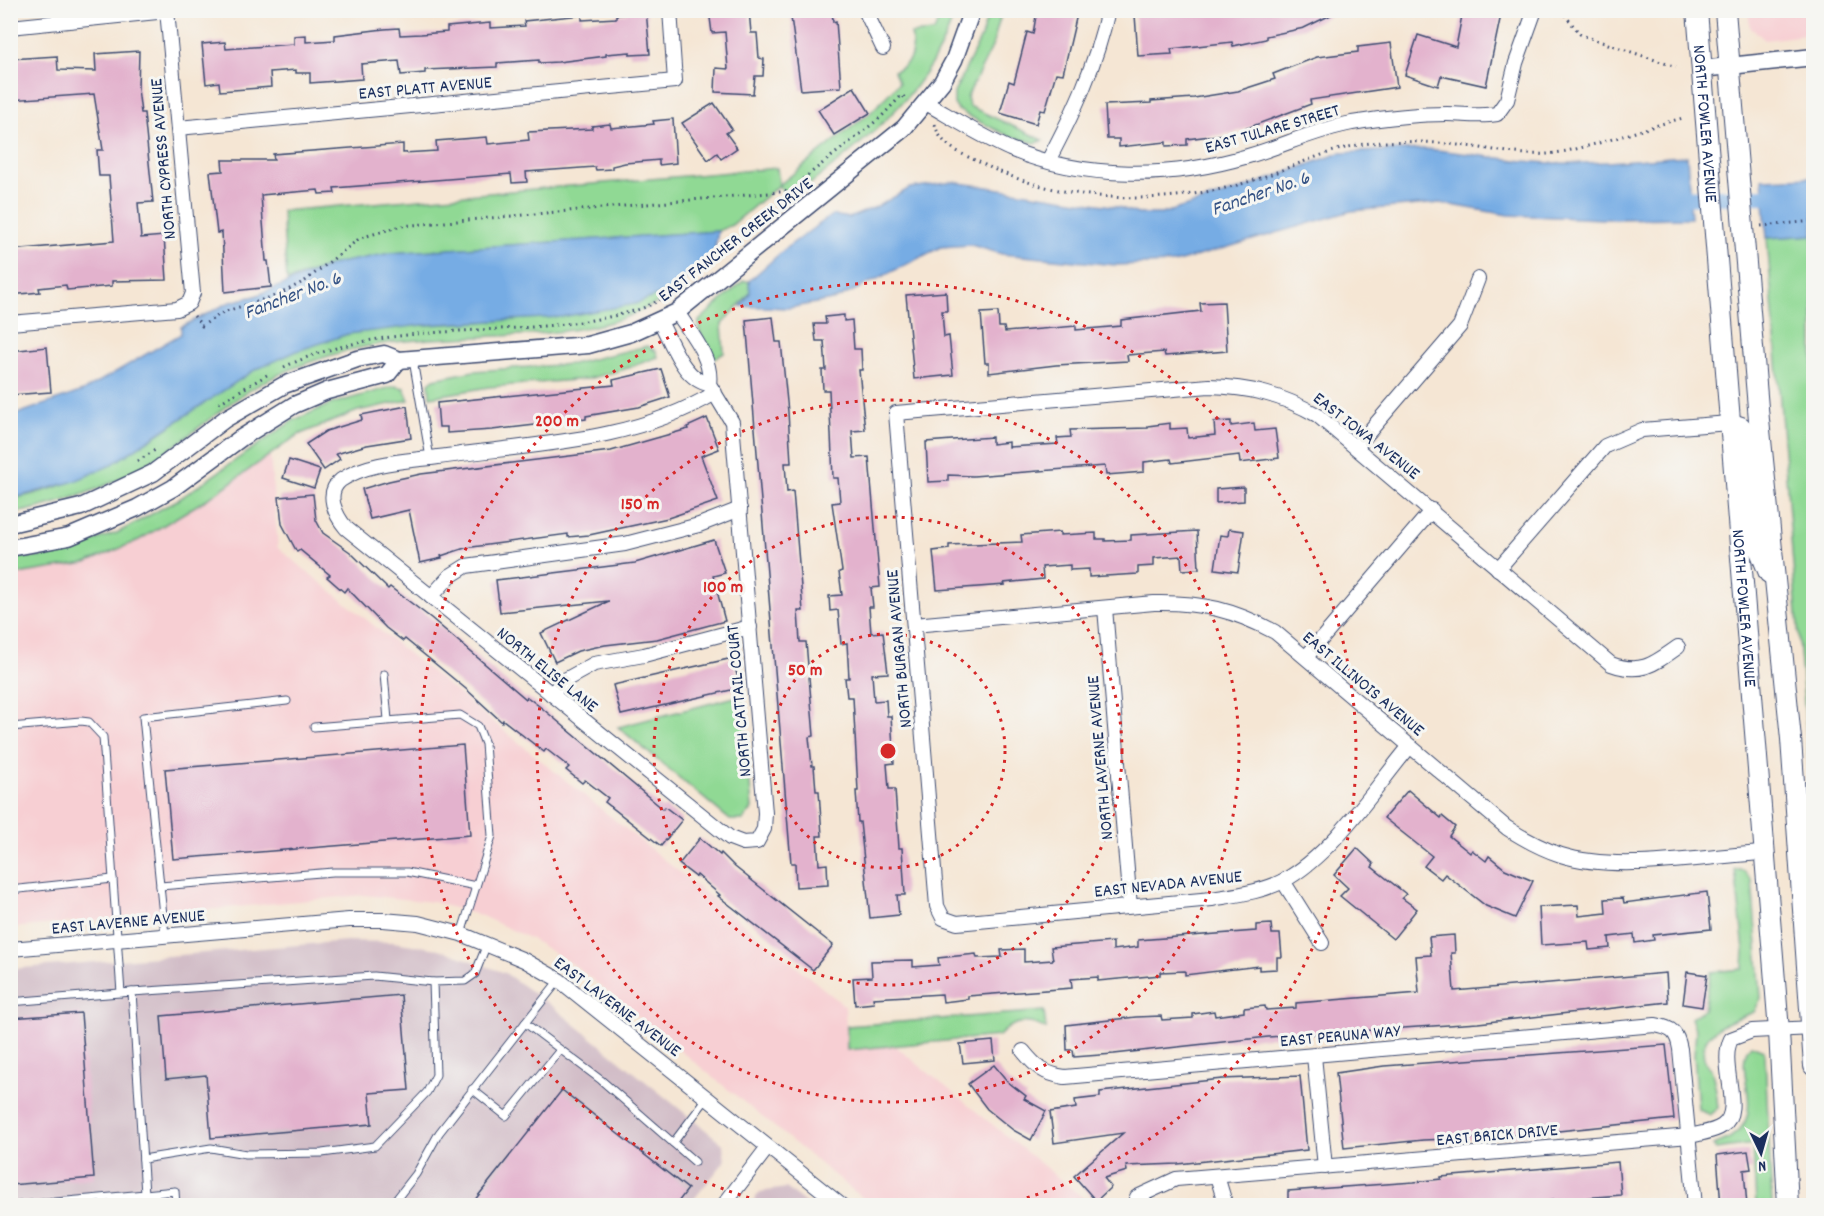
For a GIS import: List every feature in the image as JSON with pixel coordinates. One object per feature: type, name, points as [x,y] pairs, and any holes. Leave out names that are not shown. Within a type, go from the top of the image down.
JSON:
[{"type":"main road","name":"NORTH FOWLER AVENUE","points":[[1697,10],[1779,1031],[1788,1206]]},
{"type":"main road","name":"NORTH FOWLER AVENUE","points":[[1725,10],[1791,739],[1814,1066]]},
{"type":"main road","points":[[1729,423],[1741,427],[1748,438],[1756,541],[1777,595]]},
{"type":"street","name":"EAST PLATT AVENUE","points":[[178,128],[675,81],[670,10]]},
{"type":"street","points":[[865,10],[883,48]]},
{"type":"street","name":"EAST FANCHER CREEK DRIVE","points":[[10,524],[81,507],[153,473],[225,419],[293,381],[357,359],[384,354],[406,359],[588,345],[660,322],[714,285],[876,152],[926,103],[954,60],[972,10]]},
{"type":"street","points":[[1048,161],[1081,98],[1094,66],[1108,10]]},
{"type":"street","name":"EAST TULARE STREET","points":[[926,103],[1011,149],[1048,161],[1109,171],[1172,172],[1250,156],[1316,132],[1350,124],[1426,114],[1497,114],[1507,100],[1516,63],[1535,10]]},
{"type":"street","points":[[10,27],[167,11]]},
{"type":"street","name":"NORTH CYPRESS AVENUE","points":[[167,11],[193,293],[191,309]]},
{"type":"street","points":[[1701,69],[1814,57]]},
{"type":"street","points":[[1356,447],[1460,326],[1478,279]]},
{"type":"street","points":[[10,323],[191,309]]},
{"type":"street","name":"NORTH CATTAIL COURT","points":[[677,312],[708,363],[712,388],[732,422],[765,813],[764,829],[757,842]]},
{"type":"street","name":"NORTH CATTAIL COURT","points":[[660,322],[689,373],[697,382],[712,388]]},
{"type":"street","points":[[10,548],[69,537],[137,508],[173,488],[241,438],[294,405],[327,391],[387,375],[406,359]]},
{"type":"street","name":"EAST IOWA AVENUE","points":[[896,413],[1232,386],[1259,390],[1290,400],[1317,415],[1432,510],[1611,664],[1626,669],[1643,669],[1678,647]]},
{"type":"street","points":[[430,458],[590,437],[640,428],[687,410],[712,388]]},
{"type":"street","name":"NORTH BURGAN AVENUE","points":[[896,413],[937,906],[943,918]]},
{"type":"street","points":[[1498,569],[1605,446],[1642,430],[1729,423]]},
{"type":"street","name":"NORTH ELISE LANE","points":[[430,458],[392,464],[357,473],[340,481],[333,501],[335,510],[346,528],[730,838],[743,843],[757,842]]},
{"type":"street","points":[[431,597],[450,576],[466,566],[625,544],[699,525],[740,509]]},
{"type":"street","points":[[1307,656],[1432,510]]},
{"type":"street","name":"EAST ILLINOIS AVENUE","points":[[914,625],[1187,602],[1217,608],[1247,617],[1275,632],[1307,656],[1507,828],[1561,855],[1592,861],[1624,863],[1764,853]]},
{"type":"street","name":"NORTH LAVERNE AVENUE","points":[[1105,608],[1130,906]]},
{"type":"street","points":[[551,694],[565,680],[594,664],[644,655],[750,627]]},
{"type":"street","name":"EAST NEVADA AVENUE","points":[[943,918],[957,923],[1212,899],[1249,893],[1283,881],[1333,839],[1410,746]]},
{"type":"street","points":[[1283,881],[1322,943]]},
{"type":"street","name":"EAST LAVERNE AVENUE","points":[[10,949],[349,920],[418,923],[461,934],[487,944],[559,980],[842,1206]]},
{"type":"street","name":"EAST PERUNA WAY","points":[[1023,1051],[1034,1065],[1046,1074],[1065,1077],[1655,1025],[1669,1027],[1678,1036],[1690,1136]]},
{"type":"street","points":[[1779,1031],[1812,1028]]},
{"type":"street","name":"EAST BRICK DRIVE","points":[[1137,1197],[1176,1179],[1690,1136],[1723,1126],[1731,1116],[1733,1104],[1726,1060],[1727,1048],[1731,1039],[1752,1031],[1779,1031]]},
{"type":"street","points":[[1314,1056],[1324,1167]]},
{"type":"street","points":[[1690,1136],[1695,1206]]},
{"type":"street","points":[[723,1206],[768,1147]]},
{"type":"street","points":[[1217,1176],[1226,1206]]},
{"type":"lane","points":[[406,359],[430,458]]},
{"type":"lane","points":[[384,674],[388,720]]},
{"type":"lane","points":[[165,936],[143,717],[287,701]]},
{"type":"lane","points":[[314,727],[460,715],[478,726],[485,744],[492,836],[461,934]]},
{"type":"lane","points":[[10,727],[81,721],[89,722],[98,728],[103,737],[121,993]]},
{"type":"lane","points":[[160,886],[333,872],[407,872],[476,886]]},
{"type":"lane","points":[[10,890],[113,879]]},
{"type":"lane","points":[[10,1002],[374,976],[433,982],[465,981],[475,974],[487,944]]},
{"type":"lane","points":[[391,1206],[416,1174],[439,1133],[559,980]]},
{"type":"lane","points":[[143,1159],[211,1148],[246,1154],[322,1153],[375,1146],[427,1092],[436,1075],[433,982]]},
{"type":"lane","points":[[132,992],[145,1194]]},
{"type":"lane","points":[[525,1023],[601,1080],[695,1162]]},
{"type":"lane","points":[[472,1089],[506,1116],[560,1050]]},
{"type":"lane","points":[[673,1143],[707,1098]]},
{"type":"lane","points":[[11,1206],[175,1191],[176,1206]]},
{"type":"path","points":[[1561,10],[1580,33],[1587,37],[1676,67]]},
{"type":"path","points":[[720,255],[787,199],[802,179],[880,118],[902,96]]},
{"type":"path","points":[[934,123],[942,141],[997,170],[1088,194],[1151,197],[1218,189],[1250,182],[1343,148],[1373,143],[1436,143],[1524,154],[1549,154],[1683,118]]},
{"type":"path","points":[[191,309],[202,326],[223,312],[278,295],[305,281],[360,238],[401,225],[792,191]]},
{"type":"path","points":[[1743,219],[1814,221]]},
{"type":"path","points":[[637,310],[675,292]]},
{"type":"shaded area","points":[[1748,11],[1813,11],[1813,34],[1765,40],[1750,27]]},
{"type":"shaded area","points":[[270,453],[278,548],[845,1006],[847,1049],[894,1045],[1092,1205],[871,1205],[577,967],[531,939],[482,916],[433,902],[364,895],[11,928],[10,575],[86,563],[139,540],[212,496]]},
{"type":"shaded area","points":[[347,941],[393,942],[439,949],[505,973],[552,1006],[723,1144],[725,1161],[689,1205],[11,1206],[11,969]]},
{"type":"shaded area","points":[[786,1188],[808,1205],[750,1205],[760,1192]]},
{"type":"green space","points":[[942,11],[955,11],[943,41],[928,69],[910,94],[888,117],[841,160],[791,199],[778,186],[732,225],[718,231],[391,253],[334,264],[287,281],[282,211],[777,168],[779,185],[872,111],[899,83],[894,71],[904,65],[910,57],[911,34],[934,32]]},
{"type":"green space","points":[[989,11],[1002,11],[992,47],[967,97],[969,106],[1043,140],[1036,143],[1009,136],[958,110],[954,104],[954,93],[981,37]]},
{"type":"green space","points":[[1813,235],[1813,815],[1767,238]]},
{"type":"green space","points":[[743,281],[749,281],[750,293],[722,324],[724,353],[714,359],[699,330],[699,321]]},
{"type":"green space","points":[[671,290],[674,294],[633,314],[607,323],[573,330],[398,342],[363,347],[316,360],[253,388],[165,452],[126,476],[78,496],[11,514],[11,499],[36,494],[104,467],[147,442],[220,391],[263,365],[333,338],[382,328],[588,312]]},
{"type":"green space","points":[[647,346],[656,351],[658,357],[587,379],[489,387],[430,397],[429,383],[434,379],[474,371],[572,364]]},
{"type":"green space","points":[[395,386],[404,388],[409,400],[358,411],[298,435],[212,496],[139,540],[86,563],[11,575],[11,557],[41,557],[117,533],[179,499],[294,420],[331,404]]},
{"type":"green space","points":[[743,695],[752,809],[743,820],[730,820],[618,727]]},
{"type":"green space","points":[[1735,869],[1744,871],[1752,880],[1761,998],[1754,1012],[1719,1027],[1706,1040],[1704,1058],[1711,1070],[1718,1108],[1709,1115],[1698,1109],[1694,1055],[1696,1031],[1691,1018],[1704,1009],[1711,972],[1743,969],[1744,950]]},
{"type":"green space","points":[[1044,1011],[1046,1029],[1033,1024],[1021,1023],[1015,1024],[999,1036],[847,1050],[847,1026]]},
{"type":"green space","points":[[1751,1045],[1764,1050],[1765,1056],[1772,1205],[1756,1205],[1753,1144],[1716,1149],[1713,1145],[1733,1136],[1744,1124],[1748,1110],[1745,1055]]},
{"type":"water","points":[[1425,149],[1554,163],[1592,163],[1687,156],[1691,218],[1602,219],[1508,215],[1440,203],[1351,211],[1174,263],[1116,265],[1002,254],[971,245],[941,247],[837,299],[789,308],[741,306],[750,293],[749,281],[786,248],[832,215],[849,218],[876,207],[910,188],[954,182],[1118,207],[1138,214],[1161,214],[1239,190],[1340,153]]},
{"type":"water","points":[[1813,177],[1813,235],[1767,238],[1762,179]]},
{"type":"water","points":[[718,231],[714,254],[671,290],[635,304],[561,317],[422,325],[348,334],[297,351],[253,371],[111,465],[75,481],[11,499],[11,416],[83,391],[181,334],[181,327],[230,302],[255,296],[334,264],[391,253]]},
{"type":"building","points":[[646,10],[650,54],[630,55],[630,52],[558,62],[539,63],[539,60],[497,63],[497,67],[425,70],[425,73],[401,75],[399,61],[361,64],[362,79],[310,83],[310,73],[296,73],[296,70],[270,72],[271,87],[220,91],[219,82],[206,84],[202,44],[225,42],[226,49],[294,44],[294,36],[306,35],[306,42],[335,40],[335,35],[399,28],[400,35],[421,34],[447,32],[447,27],[490,23],[490,28],[525,26],[524,21],[582,15],[582,20],[616,18],[616,15],[627,14],[627,11]]},
{"type":"building","points":[[709,10],[749,10],[751,33],[757,33],[759,58],[764,59],[763,76],[755,76],[753,94],[715,92],[716,68],[728,69],[725,32],[712,33]]},
{"type":"building","points":[[790,10],[832,10],[833,22],[836,21],[841,87],[801,90]]},
{"type":"building","points":[[1037,10],[1078,10],[1063,74],[1056,73],[1045,111],[1040,110],[1036,124],[1000,113],[1009,81],[1014,83],[1027,32],[1033,34]]},
{"type":"building","points":[[1186,10],[1341,10],[1304,28],[1266,36],[1266,39],[1233,46],[1232,42],[1171,49],[1172,54],[1138,56],[1135,15]]},
{"type":"building","points":[[1463,10],[1502,10],[1486,86],[1441,76],[1438,86],[1405,75],[1418,35],[1456,47]]},
{"type":"building","points":[[1391,43],[1397,87],[1310,100],[1311,104],[1234,133],[1187,139],[1187,145],[1166,146],[1166,142],[1119,147],[1119,139],[1107,139],[1105,105],[1151,103],[1151,101],[1194,98],[1238,91],[1275,79],[1273,74],[1317,57],[1358,52],[1358,47]]},
{"type":"building","points":[[139,51],[138,89],[141,113],[144,113],[153,202],[138,203],[141,238],[164,236],[167,280],[112,281],[112,286],[67,290],[66,285],[39,288],[40,292],[10,295],[10,250],[114,241],[109,176],[99,176],[97,150],[103,150],[94,94],[10,100],[10,59],[57,56],[58,70],[96,71],[95,54]]},
{"type":"building","points":[[854,87],[870,113],[834,135],[818,110]]},
{"type":"building","points":[[714,103],[732,129],[726,133],[737,148],[721,159],[717,153],[708,160],[682,123]]},
{"type":"building","points":[[673,119],[676,163],[659,165],[659,160],[625,163],[612,166],[612,169],[596,170],[595,167],[526,172],[527,182],[512,183],[511,174],[334,188],[335,193],[319,194],[318,190],[261,195],[266,261],[268,261],[271,287],[225,292],[222,232],[217,233],[210,172],[223,171],[222,160],[274,160],[273,154],[403,144],[403,153],[437,151],[436,141],[487,137],[488,144],[529,140],[528,132],[592,129],[592,126],[610,124],[611,128],[654,124],[653,121]]},
{"type":"building","points":[[946,292],[947,311],[942,311],[944,337],[949,336],[953,375],[914,379],[906,295]]},
{"type":"building","points":[[1224,302],[1227,351],[1165,356],[1164,352],[1127,355],[1128,361],[1056,365],[989,373],[989,363],[985,363],[981,313],[998,312],[999,327],[1004,327],[1005,332],[1076,326],[1076,330],[1121,326],[1121,320],[1201,311],[1200,303]]},
{"type":"building","points":[[844,315],[844,321],[852,320],[854,349],[861,349],[862,370],[859,370],[865,430],[852,431],[854,458],[869,457],[880,587],[871,588],[873,607],[869,607],[871,633],[883,632],[888,673],[872,674],[874,701],[886,700],[887,716],[891,716],[894,763],[887,764],[889,789],[895,789],[905,895],[897,895],[899,915],[870,918],[860,822],[858,822],[853,697],[847,697],[845,678],[849,678],[847,643],[841,644],[838,610],[830,611],[829,596],[842,595],[839,572],[842,571],[832,503],[840,502],[838,478],[833,478],[829,390],[823,390],[822,370],[826,370],[824,341],[816,341],[814,324],[826,324],[825,317]]},
{"type":"building","points":[[773,317],[776,342],[781,342],[788,412],[791,463],[785,463],[787,492],[793,491],[803,611],[798,611],[800,642],[806,642],[814,736],[809,737],[816,791],[819,791],[822,836],[817,836],[819,865],[827,864],[828,885],[796,887],[795,863],[791,863],[746,320]]},
{"type":"building","points":[[47,347],[51,392],[10,395],[10,351]]},
{"type":"building","points":[[661,369],[670,397],[639,407],[586,416],[586,419],[492,430],[447,433],[447,427],[439,427],[437,403],[614,385],[613,380]]},
{"type":"building","points":[[407,406],[411,438],[367,445],[336,454],[340,459],[324,470],[306,444],[326,431],[362,420],[361,415]]},
{"type":"building","points":[[707,418],[719,449],[701,456],[718,501],[668,518],[589,535],[568,537],[568,534],[465,548],[441,556],[442,558],[420,563],[409,510],[370,519],[362,489],[421,474],[611,451],[688,429],[687,427]]},
{"type":"building","points":[[1231,421],[1231,426],[1254,423],[1255,431],[1275,429],[1279,458],[1240,463],[1239,455],[1172,463],[1171,459],[1144,462],[1144,472],[1106,475],[1105,466],[973,476],[948,475],[948,481],[928,482],[926,442],[992,437],[992,444],[1009,442],[1009,447],[1058,444],[1057,438],[1071,437],[1070,430],[1148,428],[1148,426],[1170,423],[1170,429],[1187,428],[1188,438],[1215,435],[1214,422]]},
{"type":"building","points":[[289,460],[320,470],[314,488],[283,478]]},
{"type":"building","points":[[1244,487],[1244,501],[1216,503],[1216,489]]},
{"type":"building","points":[[313,494],[316,520],[323,533],[350,552],[388,589],[390,587],[431,618],[526,699],[527,697],[543,709],[663,809],[665,807],[682,820],[661,846],[605,802],[608,798],[585,780],[582,783],[566,770],[569,767],[546,749],[544,752],[503,720],[502,722],[405,639],[403,641],[386,628],[347,588],[344,592],[327,577],[330,575],[300,550],[297,552],[282,524],[279,497]]},
{"type":"building","points":[[1229,529],[1244,531],[1238,572],[1215,569],[1220,535],[1228,536]]},
{"type":"building","points":[[1197,531],[1199,569],[1182,570],[1181,556],[1154,558],[1154,566],[1138,567],[1138,574],[1089,577],[1089,569],[1070,570],[1070,565],[1042,567],[1043,579],[1004,583],[1005,585],[937,590],[933,551],[949,549],[949,545],[1022,542],[1021,535],[1060,532],[1060,535],[1096,533],[1096,539],[1105,539],[1105,541],[1131,540],[1131,535]]},
{"type":"building","points":[[714,540],[725,573],[713,576],[725,621],[657,639],[605,645],[578,651],[555,662],[541,633],[609,601],[500,612],[496,580],[635,563]]},
{"type":"building","points":[[733,658],[740,688],[621,715],[613,685]]},
{"type":"building","points":[[463,745],[470,835],[173,859],[165,769]]},
{"type":"building","points":[[1408,790],[1455,827],[1449,836],[1470,853],[1472,850],[1486,861],[1489,856],[1505,869],[1533,881],[1515,918],[1486,906],[1445,874],[1441,879],[1424,866],[1432,856],[1384,818]]},
{"type":"building","points":[[700,838],[833,945],[813,970],[718,896],[720,895],[697,875],[696,877],[679,864]]},
{"type":"building","points":[[1357,848],[1374,864],[1372,867],[1406,894],[1402,898],[1417,909],[1393,939],[1340,896],[1348,888],[1334,875]]},
{"type":"building","points":[[1707,892],[1711,929],[1653,935],[1654,940],[1635,943],[1634,934],[1609,937],[1610,948],[1589,950],[1588,942],[1541,945],[1539,907],[1578,905],[1579,916],[1606,913],[1605,899],[1623,898],[1624,903]]},
{"type":"building","points":[[1271,924],[1272,934],[1280,934],[1282,957],[1277,957],[1277,969],[1259,970],[1259,966],[1185,975],[1185,971],[1160,972],[1160,975],[1098,981],[1098,977],[1071,979],[1072,988],[968,996],[968,999],[943,1002],[942,994],[873,998],[874,1003],[855,1005],[853,978],[872,977],[871,961],[913,960],[913,967],[939,965],[938,958],[976,954],[977,958],[1002,957],[1001,950],[1024,949],[1024,962],[1053,960],[1051,947],[1113,942],[1113,950],[1138,947],[1138,940],[1256,931],[1256,925]]},
{"type":"building","points":[[1454,935],[1455,953],[1451,953],[1454,991],[1666,973],[1668,1002],[1478,1023],[1268,1037],[1114,1054],[1074,1057],[1073,1050],[1067,1050],[1066,1025],[1136,1017],[1161,1016],[1162,1020],[1193,1018],[1193,1014],[1214,1011],[1215,1016],[1244,1012],[1244,1008],[1265,1006],[1266,1010],[1296,1008],[1296,1003],[1419,993],[1416,956],[1431,955],[1429,937]]},
{"type":"building","points":[[1687,972],[1707,975],[1702,1007],[1683,1004]]},
{"type":"building","points":[[401,995],[409,1090],[369,1093],[372,1124],[211,1138],[206,1075],[166,1079],[161,1016]]},
{"type":"building","points":[[81,1013],[94,1178],[10,1185],[10,1018]]},
{"type":"building","points":[[993,1041],[995,1060],[963,1063],[960,1044]]},
{"type":"building","points":[[1666,1045],[1674,1119],[1499,1137],[1423,1140],[1344,1148],[1336,1073],[1384,1066]]},
{"type":"building","points":[[994,1065],[1008,1082],[1026,1096],[1024,1099],[1046,1111],[1031,1140],[1013,1130],[987,1109],[968,1084]]},
{"type":"building","points":[[1300,1076],[1307,1150],[1178,1164],[1126,1166],[1127,1171],[1104,1178],[1111,1187],[1096,1201],[1074,1176],[1123,1133],[1054,1143],[1050,1112],[1076,1108],[1075,1100],[1100,1097],[1100,1092],[1222,1079]]},
{"type":"building","points":[[562,1090],[688,1189],[675,1206],[470,1206]]},
{"type":"building","points":[[1748,1151],[1751,1169],[1744,1170],[1747,1206],[1721,1206],[1717,1155]]},
{"type":"building","points":[[1618,1162],[1621,1195],[1481,1206],[1288,1206],[1288,1191],[1414,1182],[1441,1179],[1441,1177]]},
{"type":"waterway","name":"Fancher No. 6","points":[[1669,198],[1814,195]]}]
